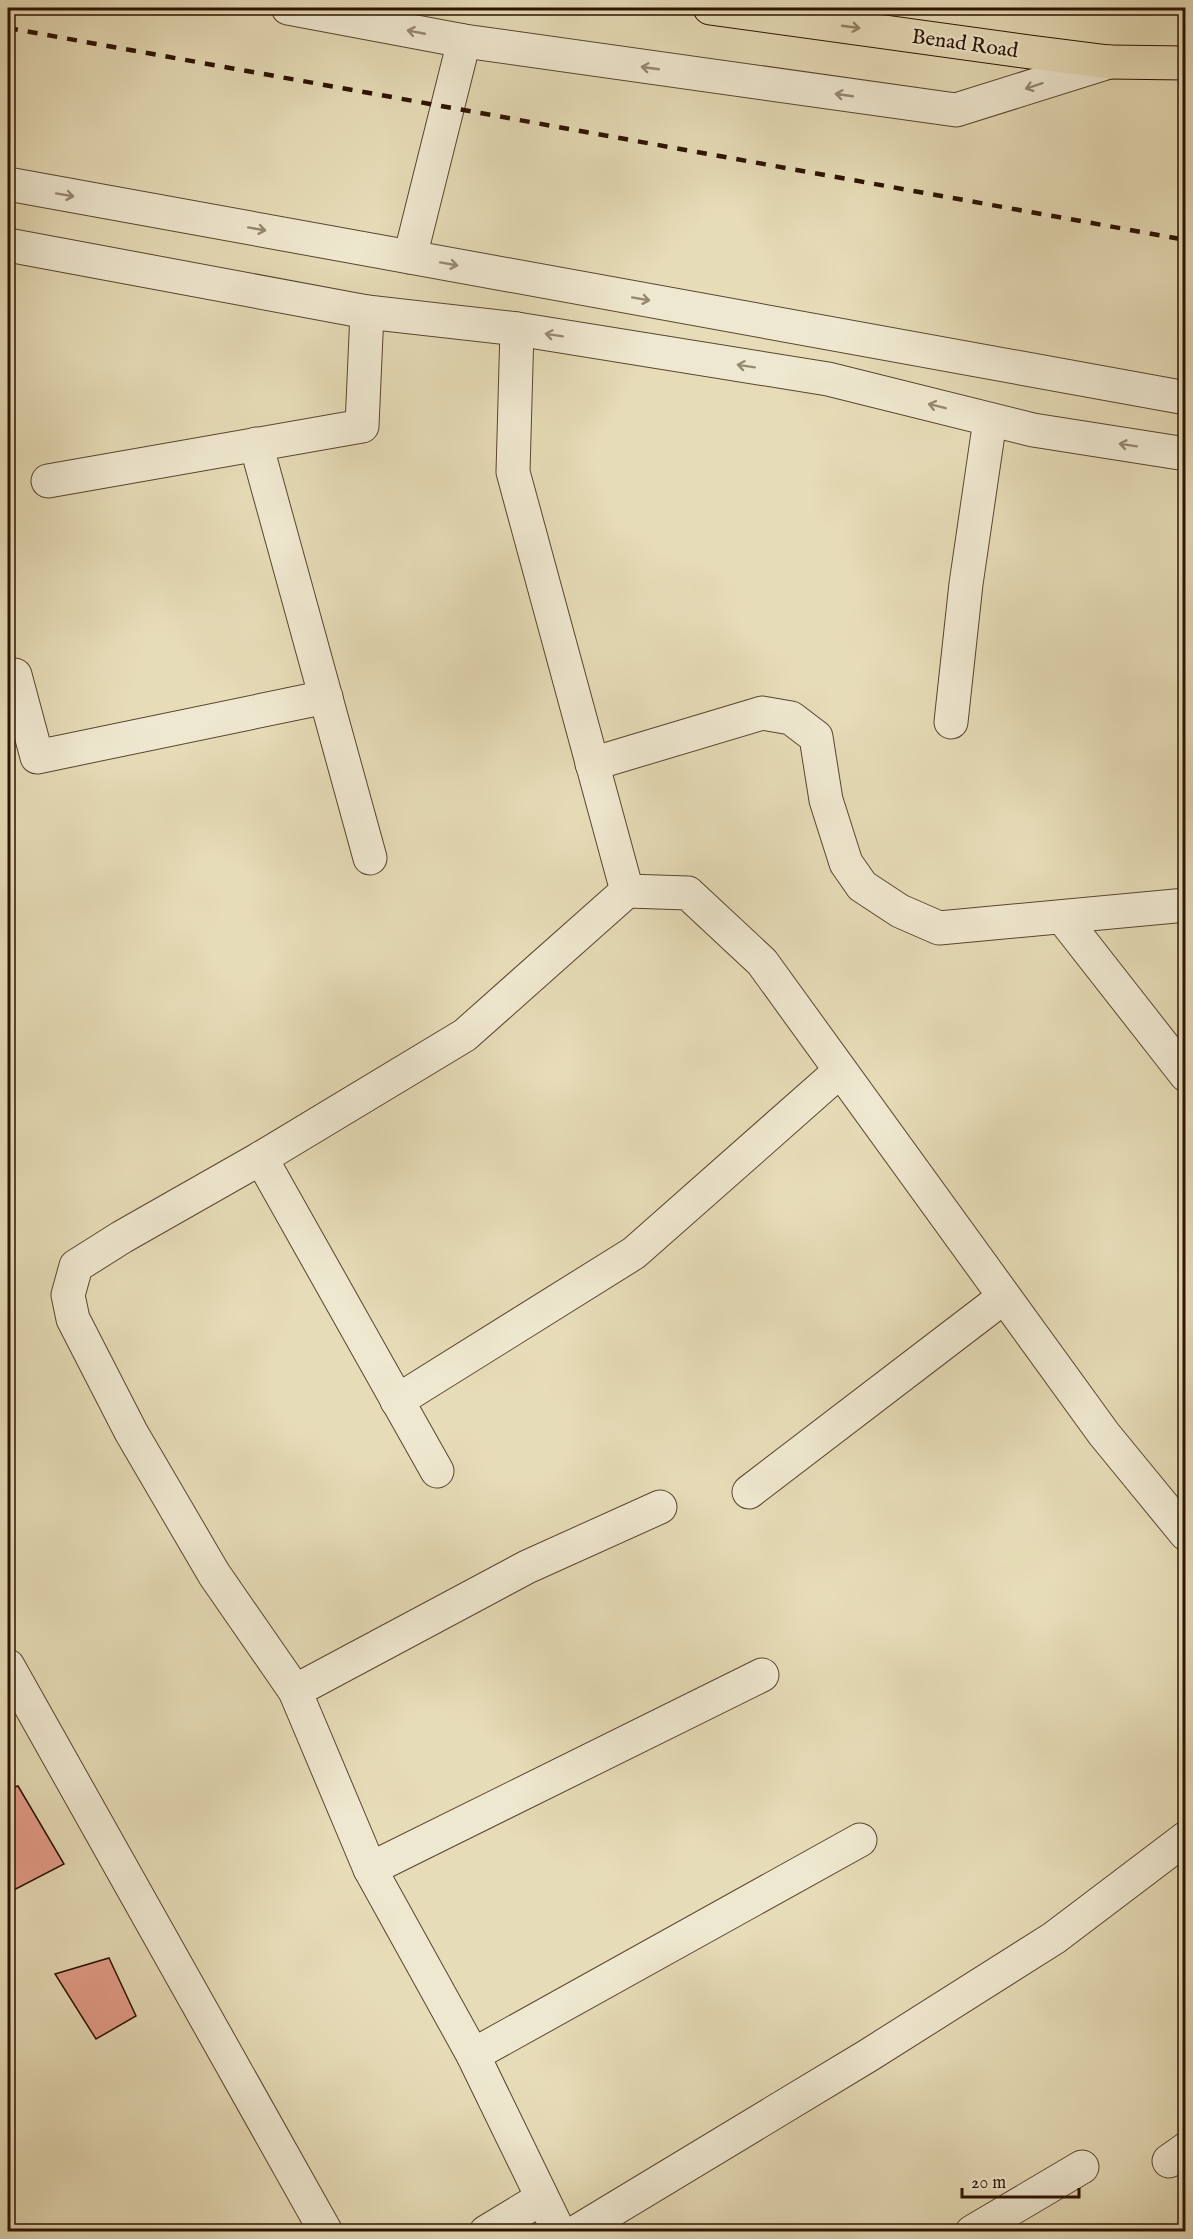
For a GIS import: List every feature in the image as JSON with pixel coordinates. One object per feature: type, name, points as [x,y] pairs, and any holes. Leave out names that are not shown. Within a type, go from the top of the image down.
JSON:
[{"type":"main road","name":"Benad Road","points":[[710,8],[1109,62],[1185,63]]},
{"type":"street","points":[[288,8],[464,41],[956,110],[1109,62]]},
{"type":"street","points":[[410,257],[464,41]]},
{"type":"street","points":[[8,184],[1185,398]]},
{"type":"street","points":[[8,245],[367,312],[517,329],[828,379],[1033,430],[1185,454]]},
{"type":"street","points":[[48,481],[362,426],[367,312]]},
{"type":"street","points":[[517,329],[513,472],[627,891]]},
{"type":"street","points":[[951,722],[966,584],[990,420]]},
{"type":"street","points":[[256,444],[370,858]]},
{"type":"street","points":[[8,676],[15,675],[37,757],[326,697]]},
{"type":"street","points":[[592,764],[762,713],[791,718],[816,737],[826,800],[846,863],[862,886],[900,911],[939,928],[1185,905]]},
{"type":"street","points":[[559,2232],[472,2055],[370,1869],[295,1691],[214,1574],[131,1431],[73,1319],[68,1295],[76,1266],[122,1236],[261,1158],[465,1035],[627,891],[688,893],[762,962],[1104,1434],[1185,1534]]},
{"type":"street","points":[[1063,918],[1185,1075]]},
{"type":"street","points":[[397,1401],[634,1252],[840,1071]]},
{"type":"street","points":[[261,1158],[437,1471]]},
{"type":"street","points":[[749,1492],[1004,1297]]},
{"type":"street","points":[[295,1691],[527,1567],[660,1507]]},
{"type":"street","points":[[8,1666],[326,2232]]},
{"type":"street","points":[[370,1869],[762,1675]]},
{"type":"street","points":[[576,2232],[869,2055],[1054,1938],[1185,1838]]},
{"type":"street","points":[[472,2055],[860,1840]]},
{"type":"street","points":[[972,2232],[1082,2167]]},
{"type":"street","points":[[486,2232],[542,2198]]},
{"type":"building","points":[[18,1786],[64,1864],[8,1893],[8,1789]]},
{"type":"building","points":[[109,1958],[136,2016],[96,2039],[55,1974]]},
{"type":"railway","points":[[8,28],[1186,240]]}]
